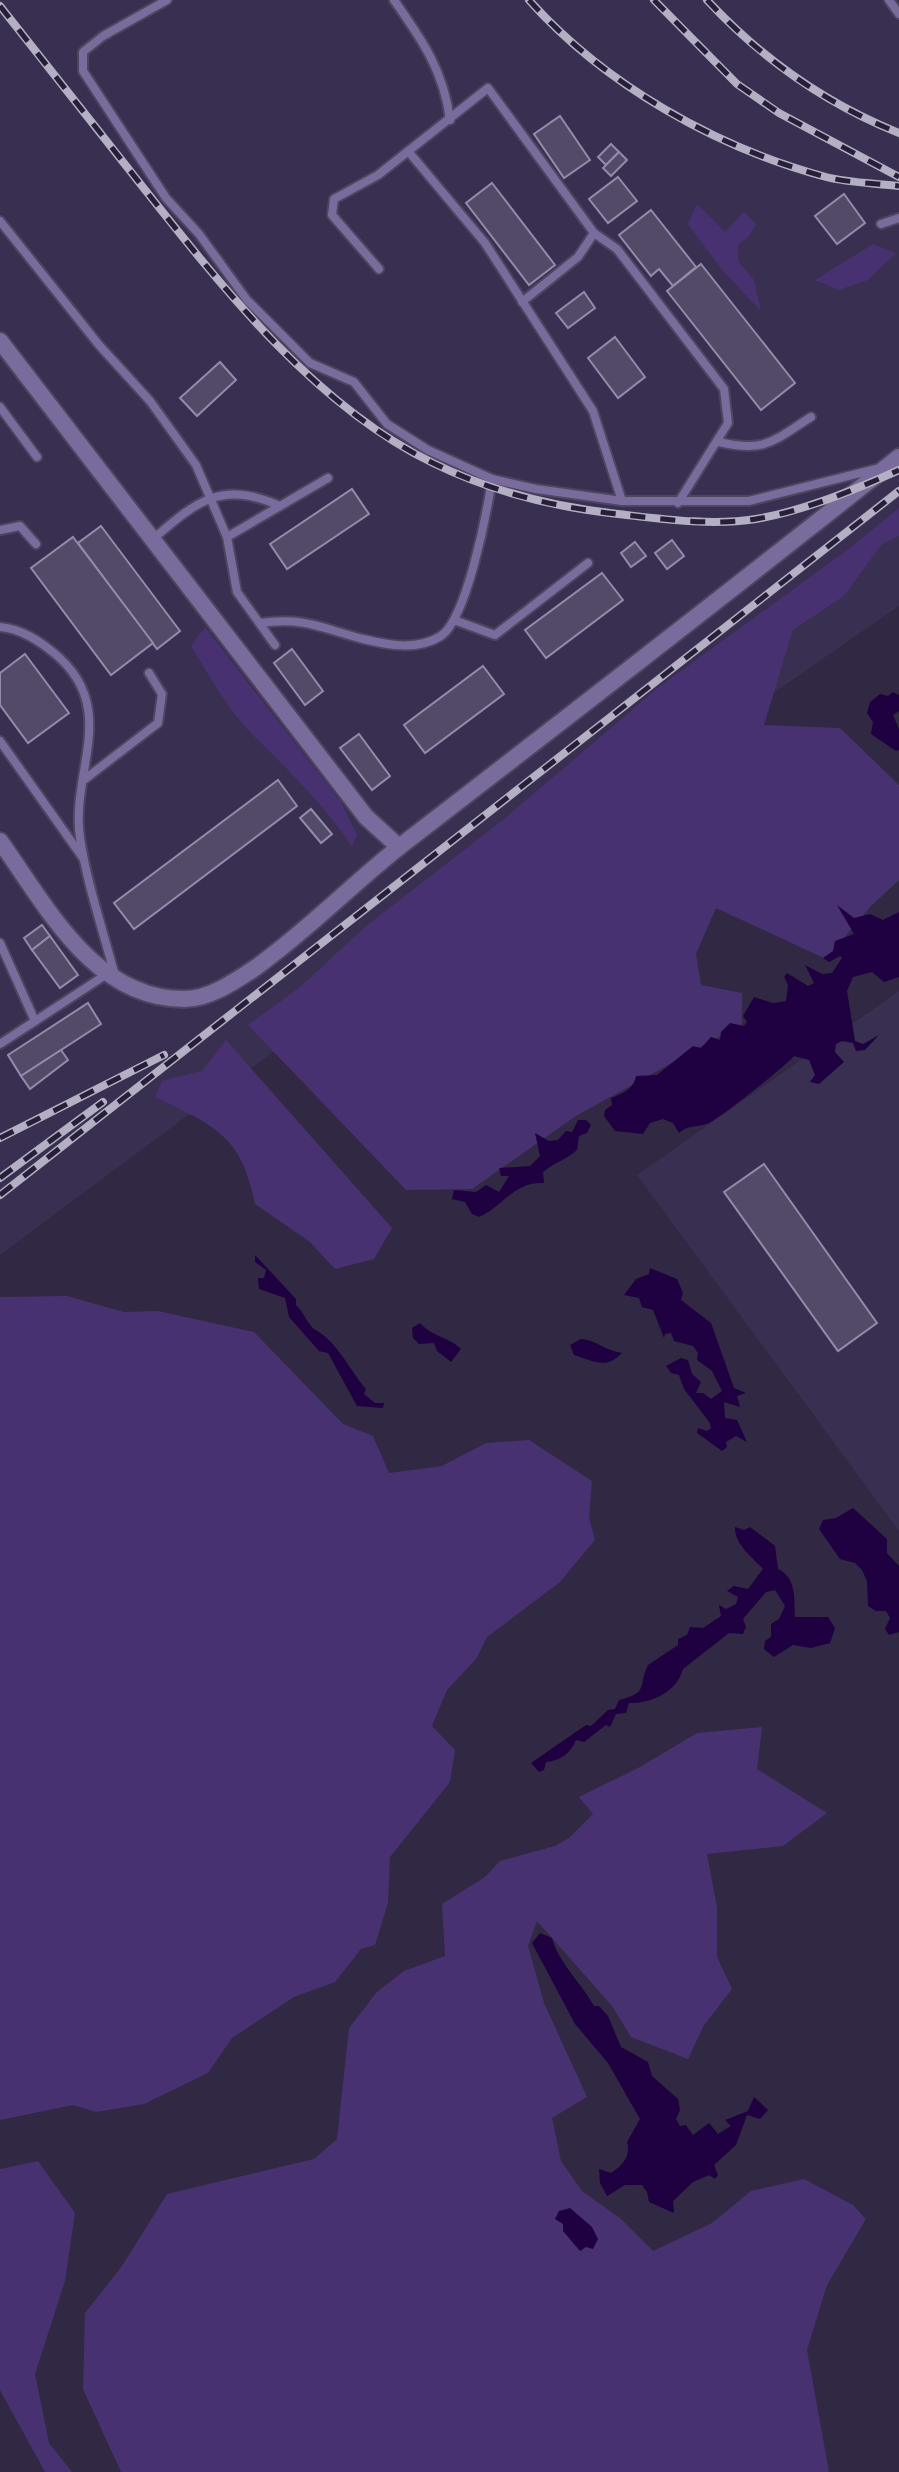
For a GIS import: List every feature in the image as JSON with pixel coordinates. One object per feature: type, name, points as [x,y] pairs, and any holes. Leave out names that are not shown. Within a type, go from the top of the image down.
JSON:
[{"type":"street","points":[[0,341],[366,817],[399,847]]},
{"type":"street","points":[[0,841],[73,943],[112,977],[134,990],[186,1000],[220,990],[256,967],[399,847],[894,461]]},
{"type":"lane","points":[[167,0],[103,36],[83,52],[83,71],[108,114],[166,198],[199,234],[247,300],[310,363],[354,382],[387,424],[428,450],[492,479],[536,489],[622,501],[678,503],[749,501],[894,461]]},
{"type":"lane","points":[[394,0],[432,56],[446,88],[450,120]]},
{"type":"lane","points":[[889,0],[899,14]]},
{"type":"lane","points":[[379,269],[332,215],[334,199],[378,175],[488,88],[594,233],[617,249],[724,389],[728,423],[719,442],[678,503]]},
{"type":"lane","points":[[408,151],[485,243],[593,411],[622,501]]},
{"type":"lane","points":[[881,224],[899,218]]},
{"type":"lane","points":[[0,221],[99,345],[150,401],[196,465],[212,496],[227,537],[237,592],[275,645]]},
{"type":"lane","points":[[522,302],[578,257],[594,233]]},
{"type":"lane","points":[[0,407],[37,457]]},
{"type":"lane","points":[[719,442],[748,449],[768,444],[811,417]]},
{"type":"lane","points":[[227,537],[328,478]]},
{"type":"lane","points":[[260,623],[292,619],[400,646],[426,644],[444,634],[454,620],[477,557],[492,479]]},
{"type":"lane","points":[[152,539],[181,515],[212,496],[234,492],[259,497],[280,506]]},
{"type":"lane","points":[[0,530],[20,526],[36,544]]},
{"type":"lane","points":[[454,620],[495,635],[588,563]]},
{"type":"lane","points":[[0,627],[35,637],[62,660],[80,687],[90,712],[85,779],[78,808],[86,861],[112,977],[0,1044]]},
{"type":"lane","points":[[85,779],[158,723],[162,694],[149,673]]},
{"type":"lane","points":[[0,741],[86,861]]},
{"type":"lane","points":[[0,943],[35,1021]]},
{"type":"shaded area","points":[[0,0],[899,0],[899,606],[521,868],[0,1255]]},
{"type":"shaded area","points":[[697,204],[725,232],[744,212],[756,224],[749,236],[738,245],[738,261],[754,280],[761,311],[722,270],[688,224]]},
{"type":"shaded area","points":[[873,244],[896,253],[868,280],[839,290],[815,280]]},
{"type":"shaded area","points":[[899,508],[899,536],[882,544],[844,596],[793,630],[764,725],[840,728],[899,785],[899,880],[871,906],[826,959],[716,908],[696,954],[701,985],[742,993],[742,1024],[576,1116],[472,1189],[406,1190],[248,1025],[300,987],[366,926],[504,819],[660,686],[846,551]]},
{"type":"shaded area","points":[[205,627],[341,802],[357,835],[352,846],[294,776],[247,728],[221,694],[191,646]]},
{"type":"shaded area","points":[[893,692],[899,695],[899,711],[893,715],[899,729],[899,750],[896,751],[871,734],[873,722],[867,713],[870,702],[880,694],[888,696]]},
{"type":"shaded area","points":[[837,905],[854,918],[870,914],[883,920],[899,912],[899,977],[884,982],[872,972],[853,977],[847,991],[855,1041],[863,1044],[879,1035],[865,1050],[856,1051],[853,1043],[842,1041],[836,1044],[835,1052],[844,1062],[819,1084],[810,1082],[815,1075],[809,1060],[794,1056],[715,1119],[679,1133],[673,1123],[663,1119],[650,1123],[643,1134],[615,1131],[604,1116],[605,1110],[612,1105],[611,1098],[630,1088],[636,1076],[657,1075],[693,1046],[701,1048],[711,1037],[720,1040],[721,1032],[730,1023],[744,1026],[747,1022],[743,1016],[754,997],[773,1003],[786,1001],[788,985],[784,977],[787,973],[808,986],[814,983],[805,965],[822,974],[832,973],[842,958],[840,956],[829,962],[823,958],[833,951],[835,941],[854,934]]},
{"type":"shaded area","points":[[899,991],[899,1531],[637,1175]]},
{"type":"shaded area","points":[[226,1040],[392,1228],[374,1259],[335,1269],[310,1242],[255,1204],[242,1162],[222,1135],[194,1116],[155,1097],[162,1081],[202,1071]]},
{"type":"shaded area","points":[[578,1120],[586,1120],[591,1125],[587,1133],[579,1136],[577,1150],[543,1172],[544,1183],[534,1183],[517,1190],[479,1217],[472,1214],[465,1202],[452,1199],[454,1190],[476,1192],[486,1185],[499,1192],[509,1176],[501,1176],[499,1168],[530,1166],[540,1156],[535,1133],[549,1141],[558,1140],[566,1131],[572,1132]]},
{"type":"shaded area","points":[[255,1255],[296,1299],[296,1305],[312,1327],[336,1348],[366,1389],[364,1394],[375,1403],[384,1403],[383,1408],[357,1406],[328,1353],[319,1351],[289,1317],[285,1298],[259,1289],[258,1278],[264,1278],[266,1270],[255,1262]]},
{"type":"shaded area","points":[[650,1268],[677,1279],[683,1293],[681,1300],[711,1323],[734,1388],[746,1393],[737,1396],[740,1407],[724,1402],[725,1418],[737,1420],[747,1442],[736,1436],[726,1442],[727,1447],[722,1451],[697,1433],[698,1428],[707,1431],[711,1428],[710,1423],[684,1389],[679,1375],[671,1373],[666,1366],[681,1358],[688,1360],[692,1374],[701,1382],[696,1393],[703,1393],[711,1399],[722,1391],[712,1371],[697,1360],[698,1353],[693,1346],[674,1341],[671,1333],[665,1334],[664,1338],[653,1310],[642,1307],[639,1298],[624,1295],[636,1279],[649,1274]]},
{"type":"shaded area","points":[[67,1296],[124,1312],[158,1311],[254,1332],[343,1424],[373,1436],[389,1473],[442,1466],[486,1443],[529,1440],[592,1481],[589,1517],[595,1540],[560,1582],[487,1637],[476,1659],[447,1690],[432,1726],[455,1750],[450,1782],[390,1857],[388,1903],[375,1945],[361,1949],[335,1982],[294,1997],[232,2038],[208,2073],[144,2104],[96,2112],[73,2105],[0,2120],[0,1297]]},
{"type":"shaded area","points":[[420,1323],[461,1349],[451,1362],[437,1351],[434,1343],[419,1344],[413,1338],[412,1328]]},
{"type":"shaded area","points":[[581,1339],[622,1353],[605,1363],[574,1355],[570,1345]]},
{"type":"shaded area","points":[[853,1508],[887,1539],[887,1553],[899,1566],[899,1632],[889,1635],[885,1629],[890,1618],[886,1611],[876,1611],[868,1606],[867,1581],[862,1570],[855,1563],[840,1559],[819,1529],[823,1520],[836,1518]]},
{"type":"shaded area","points":[[735,1527],[744,1530],[750,1527],[775,1546],[778,1569],[789,1578],[793,1590],[795,1617],[828,1617],[835,1628],[830,1643],[811,1648],[793,1645],[774,1657],[764,1649],[765,1641],[771,1637],[771,1624],[779,1619],[785,1606],[775,1590],[766,1592],[743,1619],[746,1627],[743,1634],[729,1633],[683,1669],[669,1690],[654,1699],[629,1703],[626,1713],[616,1714],[610,1727],[606,1725],[584,1742],[576,1740],[568,1752],[546,1762],[544,1770],[539,1772],[531,1763],[586,1725],[591,1726],[608,1710],[615,1709],[619,1700],[639,1691],[648,1665],[678,1645],[678,1639],[687,1635],[690,1627],[703,1628],[721,1616],[719,1605],[726,1609],[736,1604],[738,1597],[727,1591],[734,1586],[748,1589],[763,1569],[741,1545]]},
{"type":"shaded area","points":[[762,1727],[757,1769],[827,1813],[783,1846],[707,1854],[717,1907],[717,1957],[732,1989],[704,2025],[688,2059],[631,2037],[612,2006],[537,1921],[528,1946],[544,2003],[587,2097],[552,2118],[561,2161],[582,2191],[621,2219],[653,2251],[712,2223],[751,2191],[804,2179],[853,2205],[866,2219],[827,2285],[807,2350],[829,2472],[121,2472],[83,2389],[85,2313],[122,2266],[167,2194],[314,2159],[337,2139],[349,2028],[377,1992],[404,1971],[445,1956],[442,1904],[485,1877],[500,1861],[555,1846],[569,1838],[593,1814],[579,1797],[640,1767],[697,1733]]},
{"type":"shaded area","points":[[540,1933],[552,1938],[559,1956],[594,2006],[599,2006],[608,2016],[621,2047],[648,2062],[652,2076],[678,2099],[680,2110],[676,2119],[680,2126],[686,2125],[693,2135],[709,2123],[718,2134],[731,2126],[725,2120],[748,2111],[754,2097],[768,2110],[760,2119],[747,2115],[736,2145],[714,2165],[718,2175],[715,2179],[709,2175],[693,2182],[673,2201],[674,2213],[649,2202],[642,2185],[625,2185],[607,2196],[600,2183],[599,2169],[611,2173],[625,2160],[627,2142],[640,2119],[608,2063],[575,2024],[532,1943]]},
{"type":"shaded area","points":[[38,2161],[75,2213],[65,2281],[35,2374],[49,2443],[72,2472],[45,2472],[0,2390],[0,2169]]},
{"type":"shaded area","points":[[570,2208],[592,2227],[598,2239],[593,2249],[586,2247],[580,2251],[563,2231],[563,2224],[555,2219],[559,2211]]},
{"type":"building","points":[[560,116],[590,160],[564,178],[534,134]]},
{"type":"building","points":[[611,144],[619,152],[606,165],[598,157]]},
{"type":"building","points":[[619,152],[627,160],[611,176],[603,168]]},
{"type":"building","points":[[618,177],[637,201],[608,223],[589,199]]},
{"type":"building","points":[[492,183],[555,265],[529,285],[466,203]]},
{"type":"building","points":[[844,194],[865,223],[837,244],[815,216]]},
{"type":"building","points":[[651,210],[696,267],[673,286],[659,269],[651,276],[619,235]]},
{"type":"building","points":[[701,264],[795,383],[761,410],[667,291]]},
{"type":"building","points":[[584,292],[595,308],[568,328],[556,313]]},
{"type":"building","points":[[615,337],[645,377],[618,398],[588,358]]},
{"type":"building","points":[[220,362],[236,380],[197,416],[180,398]]},
{"type":"building","points":[[352,489],[369,514],[287,569],[270,544]]},
{"type":"building","points":[[101,526],[180,631],[157,649],[78,543]]},
{"type":"building","points":[[73,537],[153,643],[111,675],[31,568]]},
{"type":"building","points":[[672,540],[684,556],[667,569],[655,553]]},
{"type":"building","points":[[635,542],[646,556],[631,567],[621,553]]},
{"type":"building","points":[[602,573],[623,600],[546,658],[525,630]]},
{"type":"building","points":[[292,649],[323,691],[305,705],[274,663]]},
{"type":"building","points":[[25,654],[69,713],[28,743],[0,705],[0,673]]},
{"type":"building","points":[[483,666],[504,694],[425,753],[404,725]]},
{"type":"building","points":[[359,734],[390,776],[372,790],[340,748]]},
{"type":"building","points":[[278,780],[297,806],[134,929],[114,903]]},
{"type":"building","points":[[311,809],[332,834],[321,843],[300,818]]},
{"type":"building","points":[[42,925],[50,936],[32,950],[24,938]]},
{"type":"building","points":[[50,936],[78,975],[60,988],[32,950]]},
{"type":"building","points":[[88,1003],[101,1024],[21,1076],[8,1055]]},
{"type":"building","points":[[61,1050],[68,1060],[30,1089],[21,1076]]},
{"type":"building","points":[[764,1164],[877,1323],[838,1351],[724,1192]]},
{"type":"railway","points":[[529,0],[559,31],[628,86],[704,131],[785,165],[826,177],[899,186]]},
{"type":"railway","points":[[654,0],[737,84],[779,113],[899,177]]},
{"type":"railway","points":[[707,0],[750,41],[796,77],[845,108],[899,133]]},
{"type":"railway","points":[[0,6],[205,264],[273,341],[349,410],[390,439],[433,463],[500,490],[546,502],[618,514],[705,522],[756,519],[792,511],[899,470]]},
{"type":"railway","points":[[0,1195],[899,491]]},
{"type":"railway","points":[[0,1138],[164,1055]]},
{"type":"railway","points":[[0,1178],[103,1102]]}]
